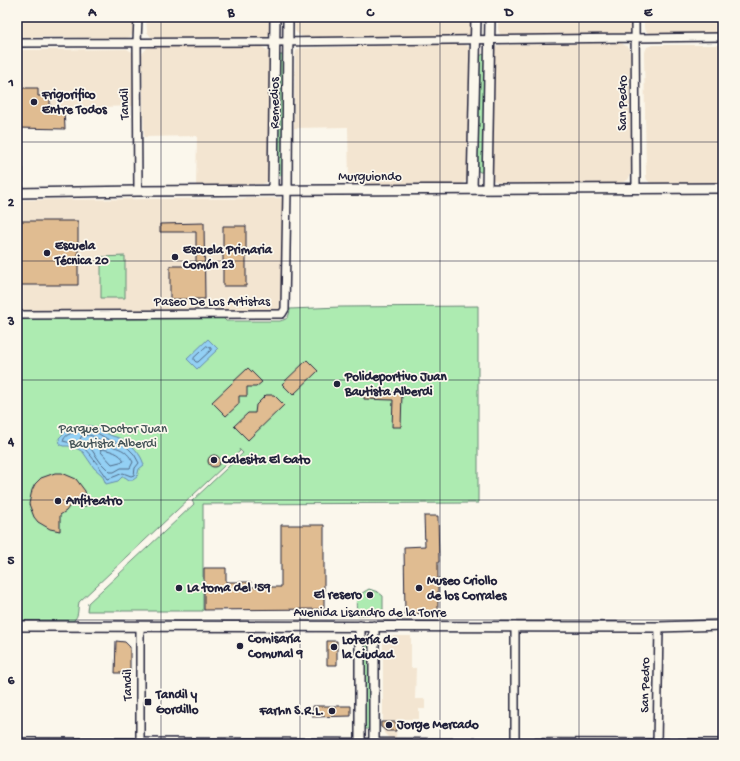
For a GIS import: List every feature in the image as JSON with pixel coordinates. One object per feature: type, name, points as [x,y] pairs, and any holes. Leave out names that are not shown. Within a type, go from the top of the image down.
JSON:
[{"type":"street","name":"Tandil","points":[[138,17],[138,191]]},
{"type":"street","name":"Remedios","points":[[273,190],[274,17]]},
{"type":"street","name":"Remedios","points":[[287,190],[288,17]]},
{"type":"street","points":[[472,189],[476,17]]},
{"type":"street","points":[[487,189],[490,17]]},
{"type":"street","name":"San Pedro","points":[[635,17],[636,188]]},
{"type":"street","points":[[17,43],[723,38]]},
{"type":"street","name":"Murguiondo","points":[[17,193],[723,188]]},
{"type":"street","name":"Paseo De Los Artistas","points":[[17,315],[282,314],[285,309],[287,190]]},
{"type":"street","name":"Avenida Lisandro de la Torre","points":[[17,626],[723,625]]},
{"type":"street","name":"Tandil","points":[[140,626],[140,743]]},
{"type":"street","points":[[360,626],[360,743]]},
{"type":"street","points":[[374,626],[374,743]]},
{"type":"street","points":[[514,743],[515,626]]},
{"type":"street","name":"San Pedro","points":[[657,744],[659,626]]},
{"type":"street","points":[[17,742],[723,744]]},
{"type":"shaded area","points":[[17,17],[136,17],[134,33],[130,37],[126,38],[17,37]]},
{"type":"shaded area","points":[[146,17],[274,17],[272,33],[265,38],[155,38],[151,37],[147,32]]},
{"type":"shaded area","points":[[294,17],[476,17],[473,34],[466,36],[304,37],[295,31]]},
{"type":"shaded area","points":[[498,17],[634,17],[632,31],[627,35],[503,36],[500,34],[498,29]]},
{"type":"shaded area","points":[[644,17],[723,17],[723,35],[651,35],[644,28]]},
{"type":"shaded area","points":[[621,43],[628,47],[630,53],[631,173],[628,180],[618,183],[500,183],[493,180],[491,177],[493,53],[496,47],[500,45]]},
{"type":"shaded area","points":[[463,44],[468,46],[471,50],[468,179],[462,184],[349,184],[348,127],[294,128],[295,56],[296,51],[300,48]]},
{"type":"shaded area","points":[[653,45],[723,45],[723,184],[652,184],[647,180],[644,54],[647,47]]},
{"type":"shaded area","points":[[260,46],[267,50],[270,57],[269,178],[266,183],[261,184],[196,186],[197,136],[144,137],[142,54],[147,48],[152,47]]},
{"type":"shaded area","points":[[127,49],[134,53],[136,106],[65,108],[65,129],[17,128],[17,50]]},
{"type":"shaded area","points":[[283,198],[282,306],[280,310],[276,312],[17,313],[17,200]]},
{"type":"shaded area","points":[[388,636],[411,636],[411,668],[416,668],[415,699],[425,699],[425,709],[419,709],[419,719],[397,719],[396,739],[388,737],[384,733],[383,728],[383,641],[384,638]]},
{"type":"green space","points":[[483,54],[486,57],[483,172],[480,172],[477,170],[479,57]]},
{"type":"green space","points":[[279,55],[284,57],[284,173],[280,176],[277,174]]},
{"type":"green space","points":[[125,256],[125,298],[101,298],[101,257]]},
{"type":"green space","name":"Parque Doctor Juan Bautista Alberdi","points":[[478,306],[478,503],[203,504],[203,611],[87,611],[88,603],[194,504],[192,501],[243,453],[239,449],[240,451],[79,602],[78,614],[73,621],[17,621],[17,317],[223,318],[226,321],[280,321],[288,317],[290,309],[340,307]]},
{"type":"green space","points":[[369,589],[378,592],[383,596],[383,614],[357,615],[357,599],[361,594]]},
{"type":"green space","points":[[363,645],[370,645],[370,729],[364,729]]},
{"type":"water","points":[[208,339],[218,349],[197,369],[187,359]]},
{"type":"water","points":[[87,426],[96,428],[107,434],[122,439],[133,447],[141,457],[144,465],[139,469],[137,477],[133,480],[129,480],[122,477],[118,481],[106,484],[102,475],[94,468],[83,452],[76,448],[73,449],[69,446],[63,446],[60,444],[59,438],[66,431]]},
{"type":"building","points":[[17,88],[38,88],[38,96],[50,96],[50,108],[64,108],[65,129],[17,128]]},
{"type":"building","points":[[17,168],[23,168],[23,183],[17,182]]},
{"type":"building","name":"Escuela Técnica 20","points":[[17,221],[78,221],[78,285],[17,285]]},
{"type":"building","points":[[204,223],[205,299],[170,299],[170,266],[196,266],[196,232],[160,232],[160,224]]},
{"type":"building","points":[[223,226],[246,226],[246,286],[223,286]]},
{"type":"building","points":[[307,360],[318,371],[293,395],[282,384]]},
{"type":"building","points":[[248,368],[262,382],[256,387],[247,387],[247,396],[239,396],[239,404],[226,416],[212,402]]},
{"type":"building","points":[[364,392],[402,392],[401,427],[392,427],[393,400],[364,399]]},
{"type":"building","points":[[266,395],[274,395],[284,405],[248,440],[234,426],[248,413],[255,413],[256,405]]},
{"type":"building","name":"Calesita El Gato","points":[[212,455],[216,455],[220,461],[216,467],[212,467],[208,463],[208,459]]},
{"type":"building","name":"Anfiteatro","points":[[55,473],[62,473],[76,479],[85,491],[86,498],[86,506],[71,504],[66,511],[60,515],[60,531],[50,529],[38,522],[34,517],[29,504],[35,484],[41,478]]},
{"type":"building","points":[[424,516],[438,516],[438,613],[405,614],[404,547],[425,546]]},
{"type":"building","points":[[281,525],[324,525],[324,609],[204,610],[204,568],[226,568],[226,582],[251,582],[251,587],[281,587]]},
{"type":"building","points":[[116,641],[125,642],[130,647],[130,673],[115,673]]},
{"type":"building","points":[[327,641],[337,641],[337,665],[327,665]]},
{"type":"building","name":"Farhn S.R.L.","points":[[313,706],[351,706],[351,716],[313,717]]},
{"type":"building","name":"Jorge Mercado","points":[[381,722],[396,722],[396,731],[386,731],[381,727]]},
{"type":"place","name":"Frigorifico Entre Todos","points":[[34,102]]},
{"type":"place","name":"Escuela Técnica 20","points":[[47,253]]},
{"type":"place","name":"Escuela Primaria Común 23","points":[[175,257]]},
{"type":"place","name":"Polideportivo Juan Bautista Alberdi","points":[[337,384]]},
{"type":"place","name":"Calesita El Gato","points":[[214,460]]},
{"type":"place","name":"Anfiteatro","points":[[58,501]]},
{"type":"place","name":"La toma del '59","points":[[179,588]]},
{"type":"place","name":"Museo Criollo de los Corrales","points":[[419,588]]},
{"type":"place","name":"El resero","points":[[370,595]]},
{"type":"place","name":"Comisaría Comunal 9","points":[[240,646]]},
{"type":"place","name":"Lotería de la Ciudad","points":[[334,647]]},
{"type":"place","name":"Tandil y Gordillo","points":[[148,702]]},
{"type":"place","name":"Farhn S.R.L.","points":[[332,711]]},
{"type":"place","name":"Jorge Mercado","points":[[389,725]]}]
